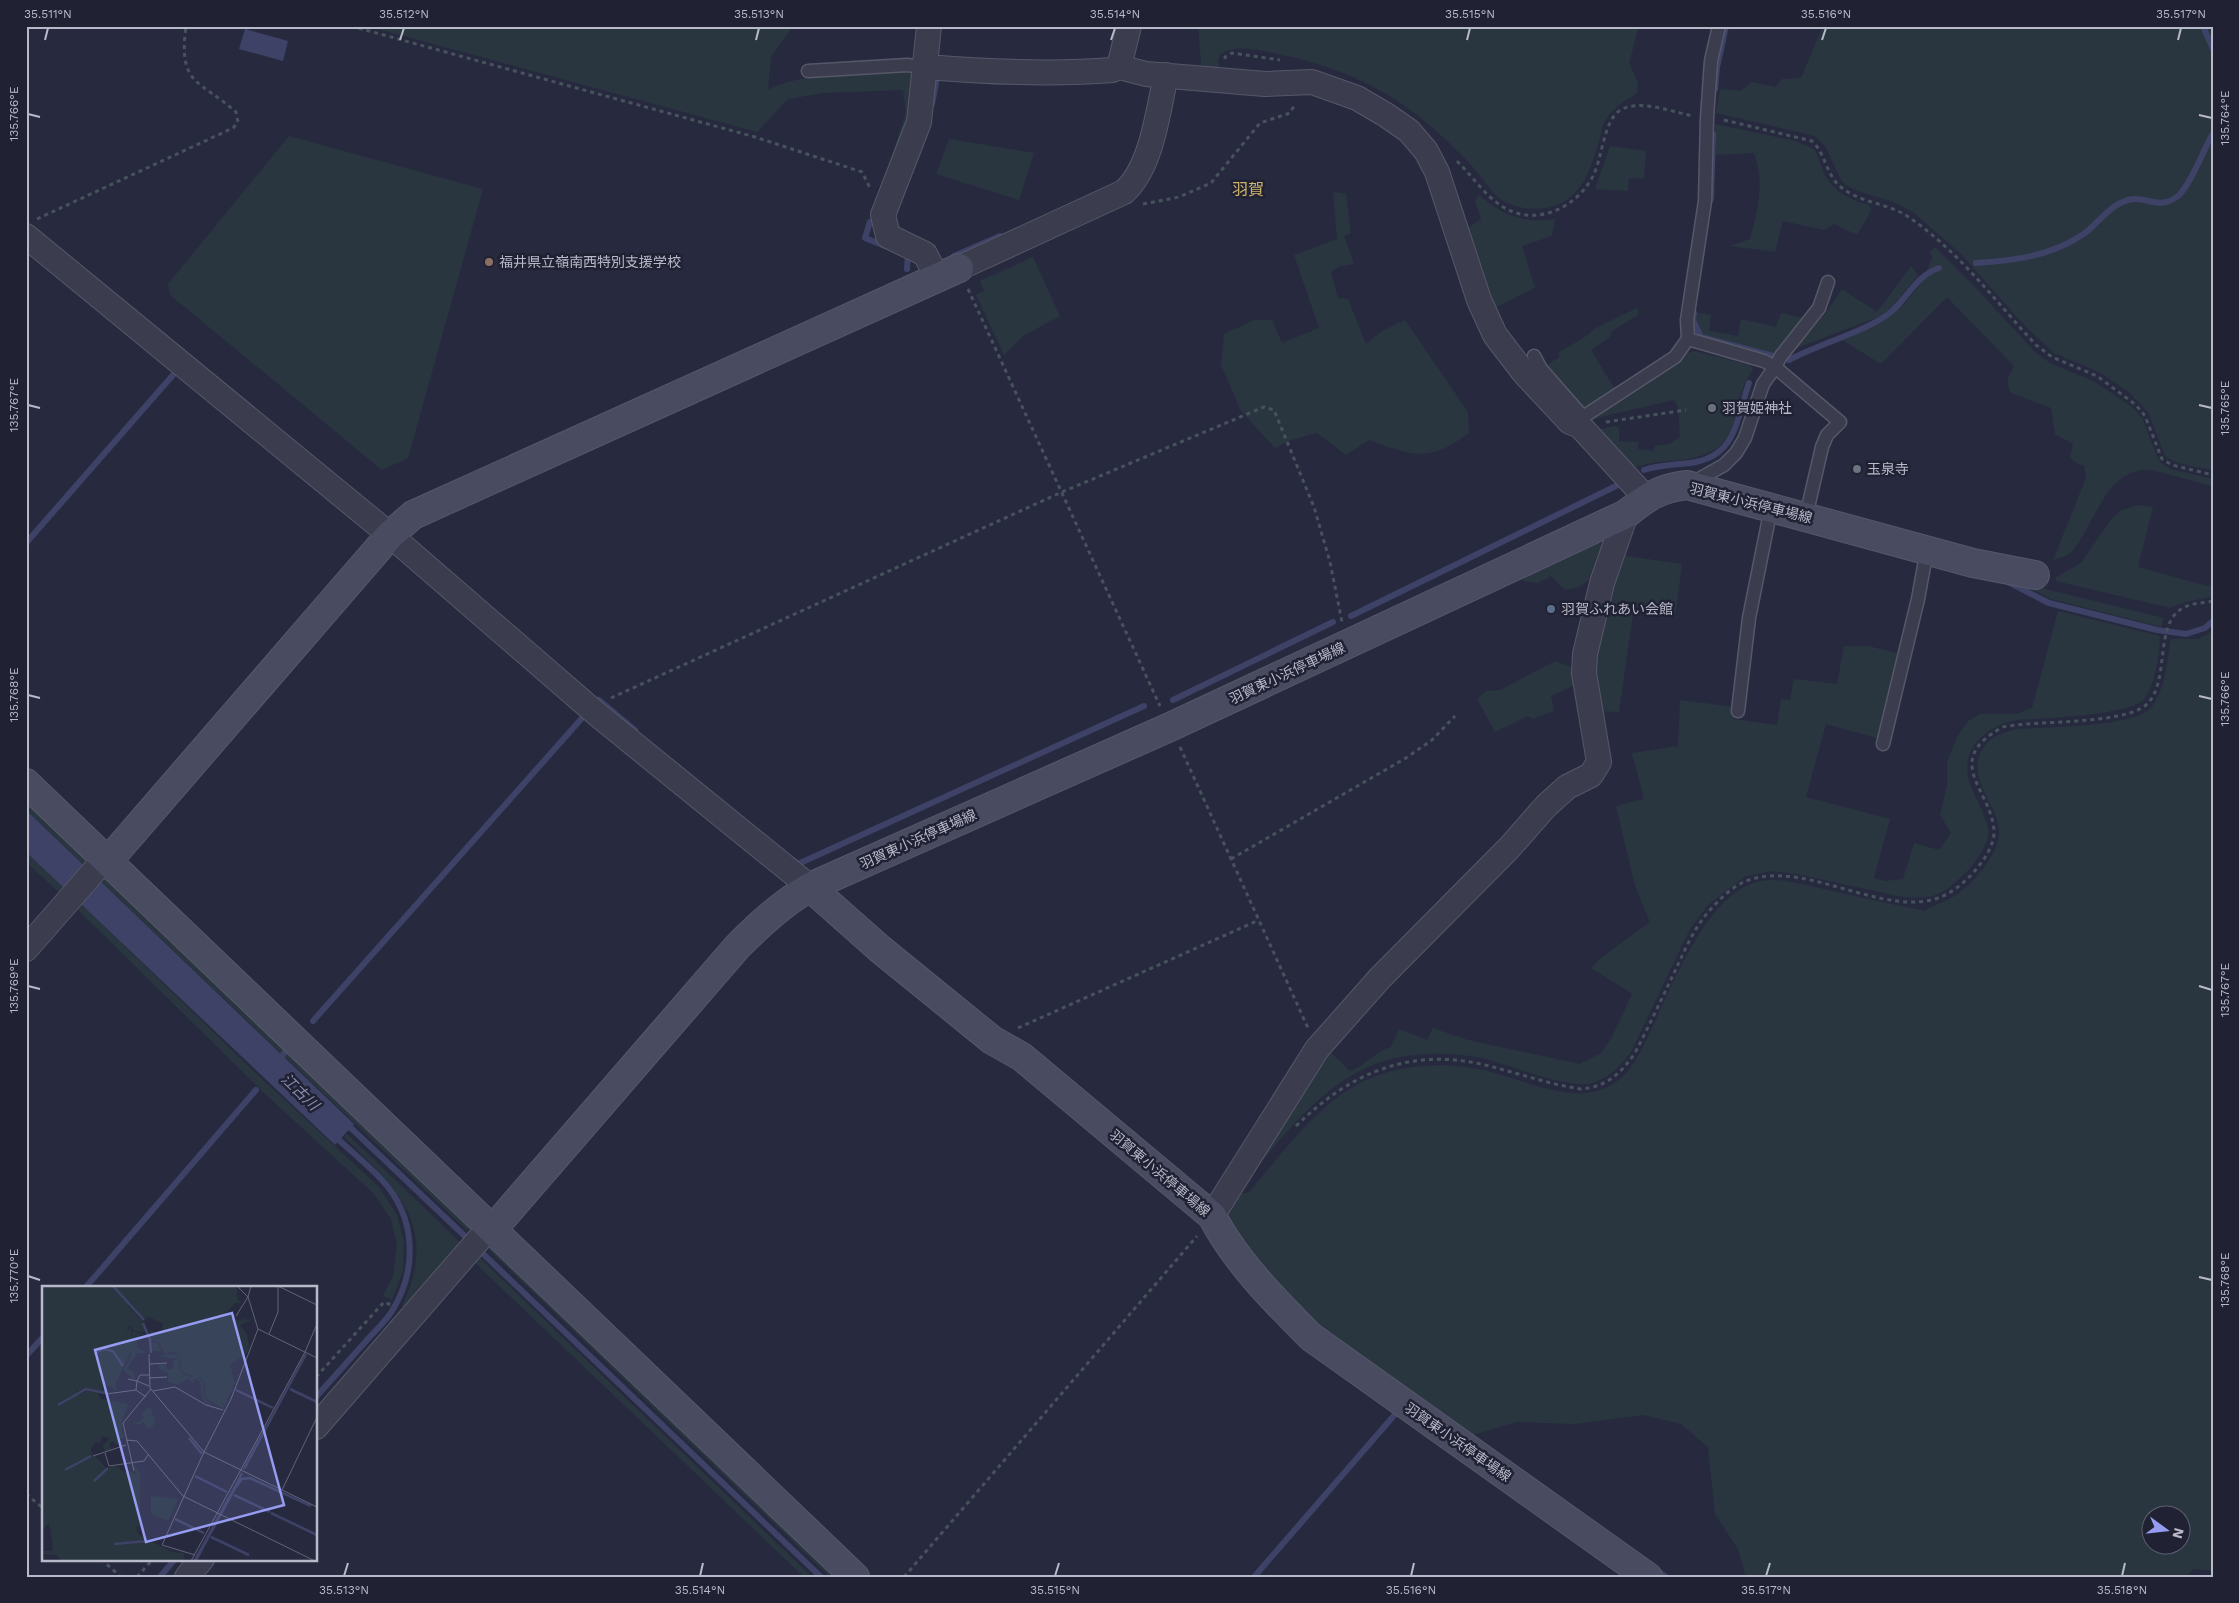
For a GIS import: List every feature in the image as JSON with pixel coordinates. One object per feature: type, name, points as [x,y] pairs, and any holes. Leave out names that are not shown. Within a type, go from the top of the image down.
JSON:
[{"type":"street","points":[[929,26],[919,122],[883,215],[888,236],[925,254],[948,273]]},
{"type":"street","points":[[1119,67],[1129,26]]},
{"type":"street","points":[[926,67],[987,72],[1039,73],[1112,70],[1119,67],[1146,74],[1265,84],[1291,72],[1312,82],[1357,98],[1409,131],[1426,151],[1437,172],[1478,300],[1495,335],[1525,374],[1570,422],[1582,425],[1636,506],[1602,583],[1585,654],[1584,674],[1599,762],[1590,775],[1567,787],[1546,806],[1510,848],[1380,978],[1317,1049],[1212,1216]]},
{"type":"street","points":[[26,950],[390,535],[413,515],[1124,192],[1134,183],[1147,155],[1166,75]]},
{"type":"street","points":[[30,230],[390,535],[598,715],[810,887],[788,900],[767,916],[738,946],[318,1426]]},
{"type":"street","name":"羽賀東小浜停車場線","points":[[1648,1577],[1311,1336],[1286,1312],[1224,1240],[1212,1216],[1022,1057],[992,1040],[880,949],[810,887],[1170,727],[1636,506],[1668,487],[1687,485],[1973,563],[2035,574]]},
{"type":"street","points":[[26,783],[101,866],[481,1240],[855,1577]]},
{"type":"street","points":[[187,1577],[201,1560]]},
{"type":"lane","points":[[1534,356],[1541,369],[1582,425],[1675,357],[1688,339],[1687,320],[1705,201],[1707,118],[1711,61],[1720,26]]},
{"type":"lane","points":[[808,71],[907,65],[926,67]]},
{"type":"lane","points":[[1687,485],[1724,466],[1736,453],[1746,438],[1763,384],[1781,356],[1820,308],[1828,282]]},
{"type":"lane","points":[[1688,339],[1764,361],[1775,367],[1840,422],[1827,436],[1822,447],[1806,516]]},
{"type":"lane","points":[[1738,710],[1749,618],[1771,508]]},
{"type":"lane","points":[[1883,744],[1918,599],[1927,550]]},
{"type":"path","points":[[30,230],[40,217],[234,128],[238,122],[236,112],[202,89],[187,71],[183,55],[186,26]]},
{"type":"path","points":[[351,26],[755,137],[862,172],[883,215]]},
{"type":"path","points":[[1142,204],[1179,197],[1211,183],[1260,123],[1290,113],[1295,105],[1298,91],[1291,72],[1232,53],[1225,57],[1225,63]]},
{"type":"path","points":[[1453,156],[1484,192],[1501,206],[1518,212],[1553,213],[1569,205],[1585,189],[1595,173],[1609,124],[1618,112],[1629,106],[1642,106],[1767,129],[1812,141],[1820,148],[1829,172],[1840,187],[1853,196],[1894,208],[1909,218],[1956,257],[2036,345],[2052,357],[2097,376],[2136,404],[2145,416],[2162,459],[2172,465],[2213,474]]},
{"type":"path","points":[[948,273],[1062,492],[1317,1049]]},
{"type":"path","points":[[598,715],[612,698],[1062,492],[1264,407],[1274,410],[1314,507],[1330,562],[1347,644]]},
{"type":"path","points":[[1582,425],[1686,410]]},
{"type":"path","points":[[1291,1131],[1330,1095],[1355,1080],[1385,1066],[1420,1060],[1449,1059],[1481,1064],[1581,1089],[1592,1088],[1608,1082],[1622,1071],[1635,1053],[1694,932],[1710,910],[1726,894],[1745,881],[1771,875],[1796,878],[1897,901],[1928,902],[1941,898],[1967,878],[1986,855],[1992,843],[1994,831],[1992,819],[1974,780],[1972,766],[1980,744],[1989,735],[2003,727],[2017,724],[2112,717],[2135,711],[2146,704],[2153,695],[2170,622],[2174,614],[2184,607],[2213,601]]},
{"type":"path","points":[[1231,859],[1406,758],[1432,740],[1455,716]]},
{"type":"path","points":[[992,1040],[1259,920]]},
{"type":"path","points":[[904,1577],[1198,1236],[1212,1216]]},
{"type":"path","points":[[318,1375],[384,1302],[390,1304]]},
{"type":"path","points":[[26,1494],[42,1507]]},
{"type":"path","points":[[102,1560],[122,1577]]},
{"type":"path","points":[[138,1577],[152,1560]]},
{"type":"shaded area","points":[[367,26],[793,26],[771,56],[768,90],[798,79],[840,73],[863,71],[918,72],[913,110],[886,174],[906,112],[903,90],[823,93],[788,99],[757,132]]},
{"type":"shaded area","points":[[1198,26],[1639,26],[1629,63],[1638,83],[1637,93],[1616,107],[1606,119],[1589,171],[1572,196],[1564,202],[1548,208],[1523,208],[1505,202],[1496,196],[1465,159],[1416,114],[1396,100],[1353,77],[1307,61],[1243,48],[1220,54],[1218,62],[1223,75],[1202,74]]},
{"type":"shaded area","points":[[1823,26],[2213,26],[2213,470],[2190,466],[2173,461],[2165,456],[2149,414],[2129,392],[2099,372],[2054,353],[2024,325],[1961,254],[1913,212],[1896,203],[1855,190],[1842,182],[1825,146],[1815,136],[1716,113],[1720,89],[1740,91],[1752,82],[1775,87],[1782,79],[1801,78]]},
{"type":"shaded area","points":[[1715,124],[1795,141],[1814,149],[1825,175],[1833,186],[1850,198],[1869,205],[1871,211],[1857,235],[1834,224],[1824,230],[1783,221],[1775,252],[1730,246],[1750,239],[1758,206],[1759,174],[1754,153],[1716,155]]},
{"type":"shaded area","points":[[289,136],[483,189],[408,458],[382,470],[170,295],[168,284]]},
{"type":"shaded area","points":[[949,139],[1034,153],[1019,200],[936,174]]},
{"type":"shaded area","points":[[1610,146],[1646,151],[1644,179],[1629,178],[1628,191],[1595,189]]},
{"type":"shaded area","points":[[1333,192],[1346,194],[1351,233],[1344,236],[1354,264],[1340,266],[1331,272],[1338,298],[1348,299],[1366,344],[1382,331],[1405,320],[1468,412],[1469,433],[1443,449],[1431,453],[1409,453],[1369,440],[1346,455],[1317,433],[1291,440],[1275,448],[1241,411],[1221,365],[1224,334],[1255,320],[1272,320],[1282,343],[1319,328],[1294,255],[1337,239]]},
{"type":"shaded area","points":[[1479,195],[1505,213],[1523,219],[1555,219],[1552,236],[1522,246],[1535,288],[1491,310],[1461,233],[1481,219],[1475,201]]},
{"type":"shaded area","points":[[1935,247],[2035,352],[2050,363],[2095,382],[2132,407],[2142,418],[2159,461],[2170,469],[2213,479],[2213,486],[2145,470],[2132,473],[2120,479],[2111,489],[2073,550],[2067,555],[2053,560],[2086,478],[2084,466],[2074,462],[2070,457],[2073,444],[2055,434],[2051,408],[2011,393],[2008,380],[2014,366],[1947,297],[1881,364],[1841,339],[1878,323],[1898,309],[1916,290],[1926,275],[1933,258],[1929,252]]},
{"type":"shaded area","points":[[1033,257],[1060,316],[1023,336],[1004,355],[976,295],[984,291],[980,281]]},
{"type":"shaded area","points":[[1911,266],[1918,275],[1891,308],[1881,316],[1794,349],[1825,314],[1842,289],[1877,312]]},
{"type":"shaded area","points":[[1637,308],[1638,315],[1612,331],[1610,337],[1591,350],[1616,391],[1584,409],[1544,366],[1560,357],[1558,353],[1588,335],[1594,329]]},
{"type":"shaded area","points":[[1696,312],[1711,315],[1709,331],[1738,336],[1741,319],[1776,327],[1781,313],[1803,318],[1774,354],[1702,335],[1695,320]]},
{"type":"shaded area","points":[[1695,351],[1749,365],[1753,369],[1743,389],[1728,436],[1711,452],[1700,456],[1649,463],[1630,469],[1596,430],[1615,426],[1619,428],[1619,441],[1638,442],[1638,449],[1654,451],[1655,446],[1669,444],[1680,437],[1678,407],[1674,400],[1592,419],[1676,364],[1688,353]]},
{"type":"shaded area","points":[[2138,505],[2153,507],[2138,567],[2207,586],[2213,585],[2213,596],[2182,603],[2170,608],[2056,581],[2056,577],[2081,563],[2112,518],[2120,511]]},
{"type":"shaded area","points":[[1598,543],[1605,545],[1592,575],[1582,585],[1565,590],[1551,576],[1538,583],[1522,579]]},
{"type":"shaded area","points":[[1619,555],[1682,564],[1675,617],[1633,613],[1619,712],[1598,711],[1592,673]]},
{"type":"shaded area","points":[[2037,587],[2164,618],[2161,627],[2051,599],[2030,588]]},
{"type":"shaded area","points":[[2058,611],[2160,636],[2158,660],[2151,686],[2144,699],[2136,705],[2104,713],[2016,720],[1994,728],[1977,741],[1971,750],[1967,771],[1970,784],[1987,824],[1987,839],[1978,858],[1953,885],[1936,895],[1912,898],[1797,874],[1771,871],[1744,877],[1707,906],[1690,929],[1632,1050],[1619,1066],[1604,1078],[1592,1083],[1569,1083],[1482,1058],[1458,1055],[1408,1056],[1384,1061],[1363,1069],[1326,1093],[1294,1124],[1250,1175],[1327,1049],[1350,1071],[1391,1047],[1399,1029],[1427,1040],[1433,1028],[1468,1040],[1580,1064],[1601,1053],[1612,1037],[1632,994],[1591,968],[1598,960],[1650,922],[1635,886],[1616,806],[1644,799],[1632,753],[1678,746],[1680,700],[1735,707],[1733,719],[1777,725],[1781,699],[1790,700],[1794,679],[1837,684],[1844,646],[1868,646],[1901,654],[1880,739],[1826,724],[1806,797],[1890,819],[1874,878],[1885,881],[1903,879],[1914,843],[1939,850],[1951,833],[1940,815],[1947,785],[1947,762],[1957,737],[1968,721],[1980,714],[2017,714],[2032,708]]},
{"type":"shaded area","points":[[2213,631],[2213,1571],[2193,1569],[2186,1577],[1746,1577],[1738,1549],[1715,1514],[1708,1447],[1681,1424],[1643,1415],[1574,1424],[1516,1422],[1473,1435],[1407,1389],[1316,1332],[1230,1237],[1226,1208],[1233,1196],[1249,1192],[1310,1122],[1345,1092],[1366,1080],[1399,1069],[1444,1065],[1478,1069],[1534,1085],[1573,1093],[1592,1092],[1609,1086],[1625,1074],[1638,1056],[1690,949],[1708,921],[1727,899],[1749,885],[1773,880],[1789,882],[1926,911],[1928,908],[1944,902],[1965,888],[1979,874],[1991,857],[1998,839],[1997,820],[1980,782],[1978,772],[1981,752],[1988,742],[2002,734],[2018,729],[2108,723],[2140,715],[2150,709],[2159,694],[2165,676],[2171,639],[2198,639]]},
{"type":"shaded area","points":[[1555,661],[1575,669],[1577,684],[1551,696],[1554,711],[1533,719],[1528,716],[1495,732],[1477,699],[1486,691],[1500,690]]},
{"type":"shaded area","points":[[26,802],[89,861],[88,869],[26,810]]},
{"type":"shaded area","points":[[26,852],[68,891],[64,897],[26,862]]},
{"type":"shaded area","points":[[103,875],[469,1226],[468,1231],[97,878]]},
{"type":"shaded area","points":[[77,900],[261,1078],[378,1186],[397,1215],[404,1242],[403,1271],[392,1300],[383,1296],[393,1276],[397,1245],[391,1219],[373,1193],[263,1092],[73,905]]},
{"type":"shaded area","points":[[347,1134],[463,1245],[410,1308],[402,1306],[413,1278],[417,1254],[415,1232],[407,1211],[396,1192],[344,1137]]},
{"type":"shaded area","points":[[488,1244],[835,1577],[830,1577],[486,1247]]},
{"type":"shaded area","points":[[478,1256],[812,1577],[804,1577],[472,1260]]},
{"type":"water","points":[[245,29],[288,41],[283,61],[239,49]]},
{"type":"water","points":[[26,810],[354,1124],[335,1145],[26,852]]},
{"type":"waterway","points":[[1715,89],[1717,67],[1726,26]]},
{"type":"waterway","points":[[2203,26],[2213,49]]},
{"type":"waterway","points":[[932,104],[937,78]]},
{"type":"waterway","points":[[1976,263],[2017,259],[2057,248],[2082,235],[2112,208],[2126,201],[2140,199],[2160,203],[2172,200],[2183,191],[2213,133]]},
{"type":"waterway","points":[[1711,199],[1713,134]]},
{"type":"waterway","points":[[870,222],[865,238],[885,246]]},
{"type":"waterway","points":[[954,256],[1000,236]]},
{"type":"waterway","points":[[904,253],[908,254],[907,269]]},
{"type":"waterway","points":[[1789,360],[1881,319],[1891,312],[1919,281],[1931,271],[1939,268]]},
{"type":"waterway","points":[[1694,313],[1693,320],[1701,337],[1773,356]]},
{"type":"waterway","points":[[26,543],[173,375]]},
{"type":"waterway","points":[[1644,470],[1690,463],[1717,453],[1726,445],[1732,434],[1749,383]]},
{"type":"waterway","points":[[1351,616],[1616,486]]},
{"type":"waterway","points":[[2008,582],[2049,603],[2157,630],[2186,634],[2205,628],[2213,621]]},
{"type":"waterway","points":[[1173,700],[1333,622]]},
{"type":"waterway","points":[[599,700],[635,730]]},
{"type":"waterway","points":[[793,860],[798,864],[1144,706]]},
{"type":"waterway","points":[[313,1021],[583,717]]},
{"type":"waterway","points":[[277,1062],[286,1051]]},
{"type":"waterway","points":[[87,1286],[256,1090]]},
{"type":"waterway","points":[[344,1126],[351,1128],[471,1242]]},
{"type":"waterway","name":"江古川","points":[[318,1395],[390,1315],[406,1278],[409,1261],[407,1227],[402,1210],[382,1180],[340,1141],[337,1135]]},
{"type":"waterway","points":[[478,1249],[821,1577]]},
{"type":"waterway","points":[[26,1356],[42,1338]]},
{"type":"waterway","points":[[1254,1577],[1397,1412]]},
{"type":"waterway","name":"江古川","points":[[160,1577],[174,1560]]},
{"type":"waterway","points":[[1655,1569],[1666,1577]]},
{"type":"place","name":"福井県立嶺南西特別支援学校","points":[[489,262]]},
{"type":"place","name":"羽賀姫神社","points":[[1712,408]]},
{"type":"place","name":"玉泉寺","points":[[1857,469]]},
{"type":"place","name":"羽賀ふれあい会館","points":[[1551,609]]},
{"type":"district","name":"羽賀","points":[[1248,189]]}]
